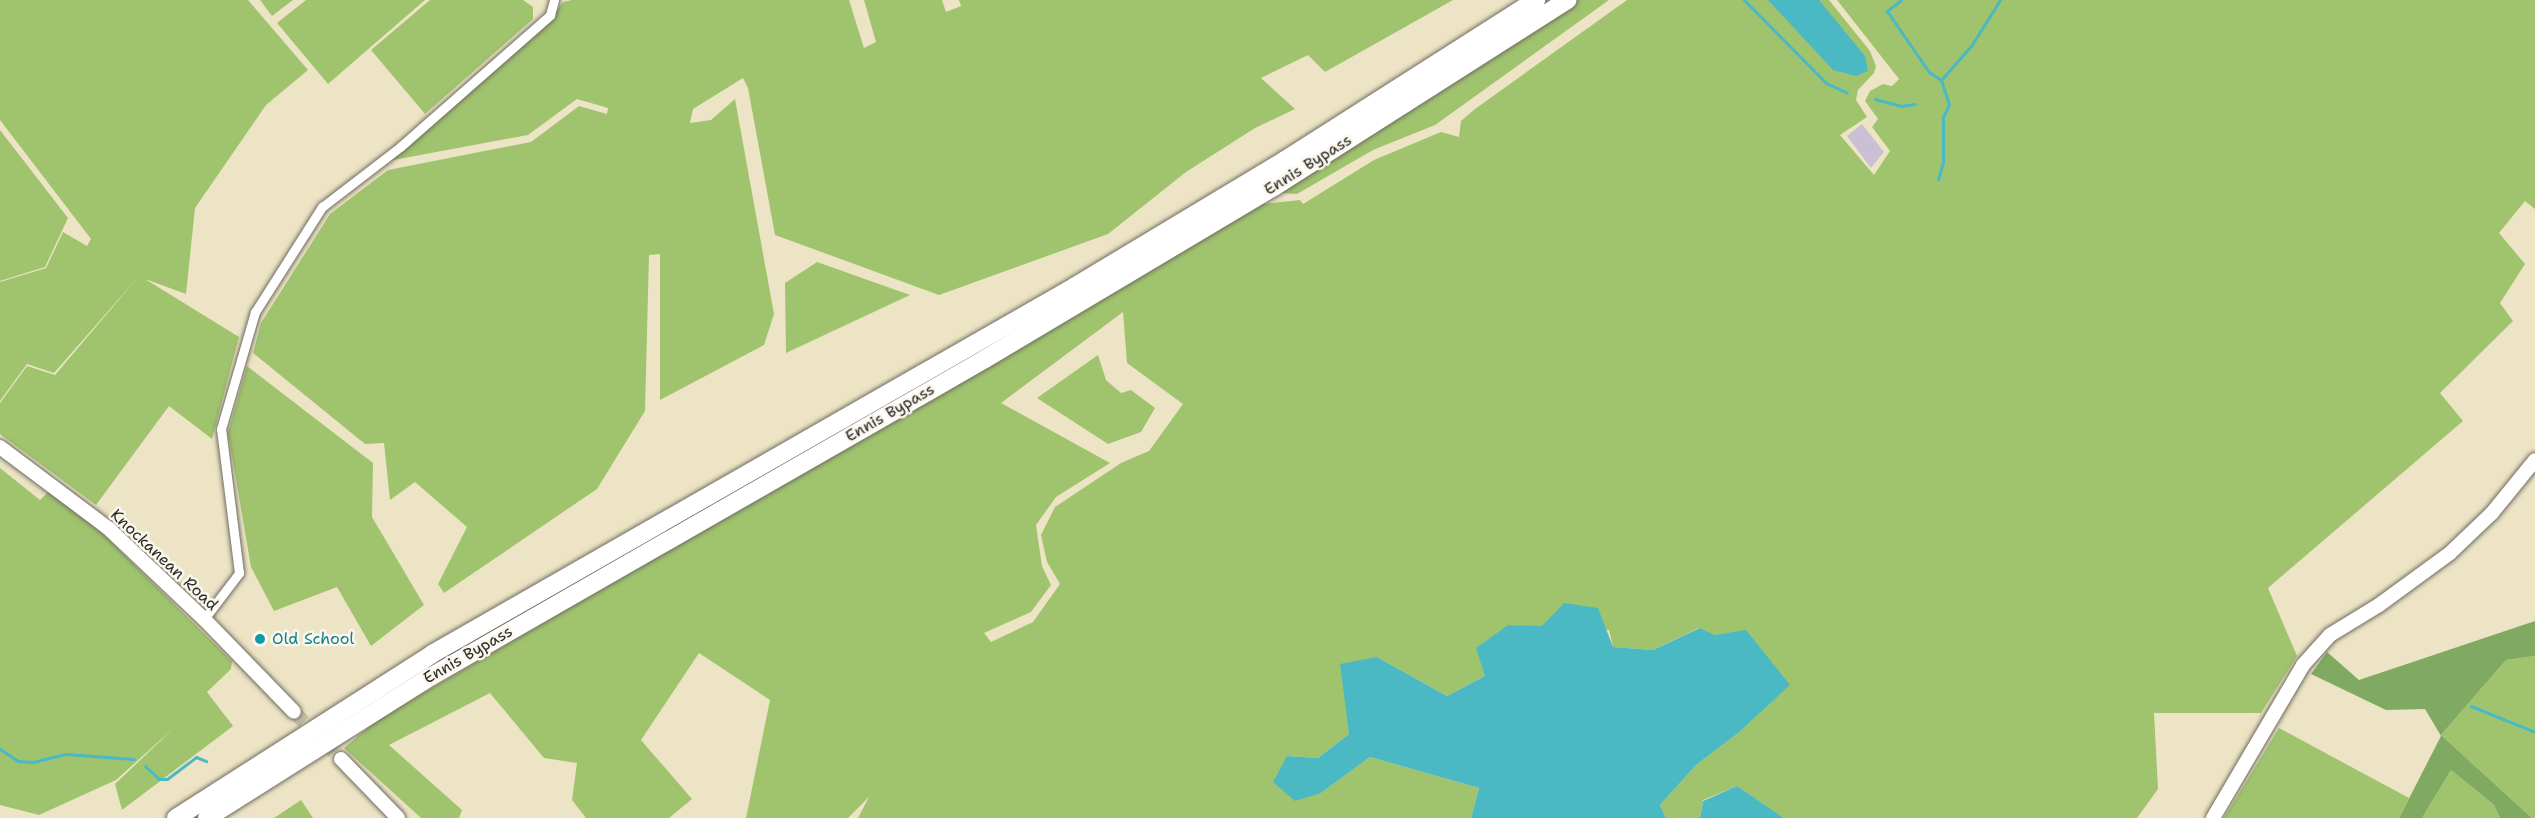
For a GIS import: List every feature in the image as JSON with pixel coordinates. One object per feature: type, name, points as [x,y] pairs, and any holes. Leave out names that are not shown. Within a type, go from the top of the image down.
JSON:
[{"type":"highway","name":"Ennis Bypass","points":[[176,818],[432,654],[1074,287],[1295,154],[1536,0]]},
{"type":"highway","name":"Ennis Bypass","points":[[207,818],[425,680],[985,359],[1275,187],[1568,0]]},
{"type":"street","points":[[204,619],[238,573],[221,429],[255,312],[322,207],[400,147],[550,15],[554,0]]},
{"type":"street","name":"Knockanean Road","points":[[0,447],[108,528],[204,619],[294,712]]},
{"type":"street","points":[[2213,818],[2303,665],[2330,635],[2450,553],[2492,513],[2535,460]]},
{"type":"street","points":[[341,759],[398,818]]},
{"type":"shaded area","points":[[1862,124],[1884,152],[1871,168],[1847,136]]},
{"type":"green space","points":[[0,0],[248,0],[308,70],[266,105],[195,208],[186,294],[145,279],[239,337],[212,439],[169,406],[96,505],[0,434],[0,403],[27,366],[55,375],[139,276],[54,373],[27,364],[0,401],[0,282],[46,268],[63,232],[87,246],[91,239],[0,120]]},
{"type":"green space","points":[[260,0],[293,0],[272,16]]},
{"type":"green space","points":[[306,0],[425,0],[328,84],[277,23]]},
{"type":"green space","points":[[430,0],[523,0],[533,7],[533,19],[425,114],[371,50]]},
{"type":"green space","points":[[572,0],[849,0],[864,48],[876,42],[864,0],[942,0],[946,12],[961,6],[959,0],[1453,0],[1325,72],[1308,55],[1261,78],[1295,109],[1255,128],[1186,172],[1108,234],[939,295],[775,235],[748,88],[743,78],[693,109],[690,123],[711,120],[735,99],[774,314],[764,345],[660,400],[660,254],[649,255],[645,411],[597,489],[444,593],[438,584],[467,527],[415,482],[390,500],[384,443],[365,444],[253,353],[261,323],[330,214],[388,170],[531,142],[579,106],[607,114],[608,108],[577,99],[528,135],[388,161],[552,17],[563,2]]},
{"type":"green space","points":[[1563,0],[1609,0],[1435,125],[1373,150],[1297,194],[1280,193]]},
{"type":"green space","points":[[1627,0],[1829,0],[1870,51],[1876,66],[1874,73],[1858,90],[1856,100],[1867,117],[1840,135],[1874,175],[1890,151],[1872,127],[1878,119],[1865,101],[1870,91],[1883,84],[1892,86],[1899,79],[1837,0],[2535,0],[2535,209],[2525,201],[2499,233],[2525,264],[2500,303],[2513,321],[2440,393],[2463,421],[2268,588],[2297,656],[2261,713],[2154,713],[2158,789],[2137,818],[1782,818],[1737,786],[1703,800],[1700,818],[1666,818],[1660,805],[1696,765],[1737,734],[1789,685],[1746,631],[1715,635],[1699,628],[1653,650],[1613,647],[1609,630],[1508,625],[1485,676],[1447,696],[1377,657],[1349,734],[1318,758],[1287,756],[1321,793],[1370,757],[1479,788],[1471,818],[858,818],[869,797],[848,818],[746,818],[770,700],[699,653],[641,740],[692,799],[669,818],[586,818],[572,800],[577,763],[544,758],[490,693],[389,745],[462,810],[459,818],[421,818],[344,748],[377,720],[1262,204],[1300,200],[1303,204],[1374,160],[1441,132],[1459,137],[1461,121]],"holes":[[[1123,312],[1127,363],[1183,404],[1149,451],[1121,463],[1055,507],[1041,535],[1047,562],[1060,584],[1033,622],[991,642],[984,633],[1031,612],[1051,585],[1042,566],[1036,525],[1056,497],[1110,463],[1001,403]]]},
{"type":"green space","points":[[0,130],[68,218],[45,267],[0,281]]},
{"type":"green space","points":[[817,262],[910,295],[786,353],[785,283]]},
{"type":"green space","points":[[1098,355],[1106,380],[1121,393],[1131,390],[1155,408],[1141,432],[1108,444],[1037,398]]},
{"type":"green space","points":[[247,366],[373,463],[372,517],[424,605],[371,646],[337,587],[274,611],[251,567],[228,433]]},
{"type":"green space","points":[[0,468],[40,500],[49,491],[103,534],[232,661],[231,669],[207,692],[233,726],[122,810],[115,784],[175,727],[116,780],[39,815],[0,805]]},
{"type":"green space","points":[[2535,621],[2535,656],[2506,660],[2441,735],[2532,818],[2500,818],[2494,805],[2451,770],[2422,818],[2399,818],[2441,736],[2425,709],[2386,710],[2311,674],[2327,652],[2359,680]]},
{"type":"green space","points":[[2535,656],[2535,818],[2532,818],[2441,735],[2506,660]]},
{"type":"green space","points":[[2279,728],[2409,798],[2399,818],[2224,818]]},
{"type":"green space","points":[[2451,770],[2494,805],[2500,818],[2422,818]]},
{"type":"green space","points":[[301,800],[313,818],[274,818]]},
{"type":"water","points":[[1768,0],[1819,0],[1865,56],[1868,71],[1856,76],[1833,70]]},
{"type":"water","points":[[1564,603],[1598,608],[1613,647],[1653,650],[1700,628],[1715,635],[1746,630],[1790,685],[1737,734],[1696,765],[1660,805],[1666,818],[1471,818],[1479,788],[1370,757],[1321,793],[1295,801],[1273,782],[1287,756],[1318,758],[1349,734],[1340,664],[1377,657],[1447,696],[1485,676],[1476,648],[1508,625],[1542,626]]},
{"type":"water","points":[[1737,786],[1782,818],[1700,818],[1703,801]]},
{"type":"waterway","points":[[1744,0],[1826,83],[1847,93]]},
{"type":"waterway","points":[[1901,0],[1887,11],[1929,72],[1941,80],[1949,105],[1943,117],[1943,162],[1938,179]]},
{"type":"waterway","points":[[1941,80],[1971,46],[2000,0]]},
{"type":"waterway","points":[[1875,99],[1901,106],[1915,104]]},
{"type":"waterway","points":[[2471,706],[2535,732]]},
{"type":"waterway","points":[[0,749],[18,761],[33,762],[66,754],[134,759]]},
{"type":"waterway","points":[[145,766],[159,779],[167,779],[196,757],[206,761]]},
{"type":"tunnel","points":[[294,712],[341,759]]},
{"type":"place","name":"Old School","points":[[260,639]]}]
